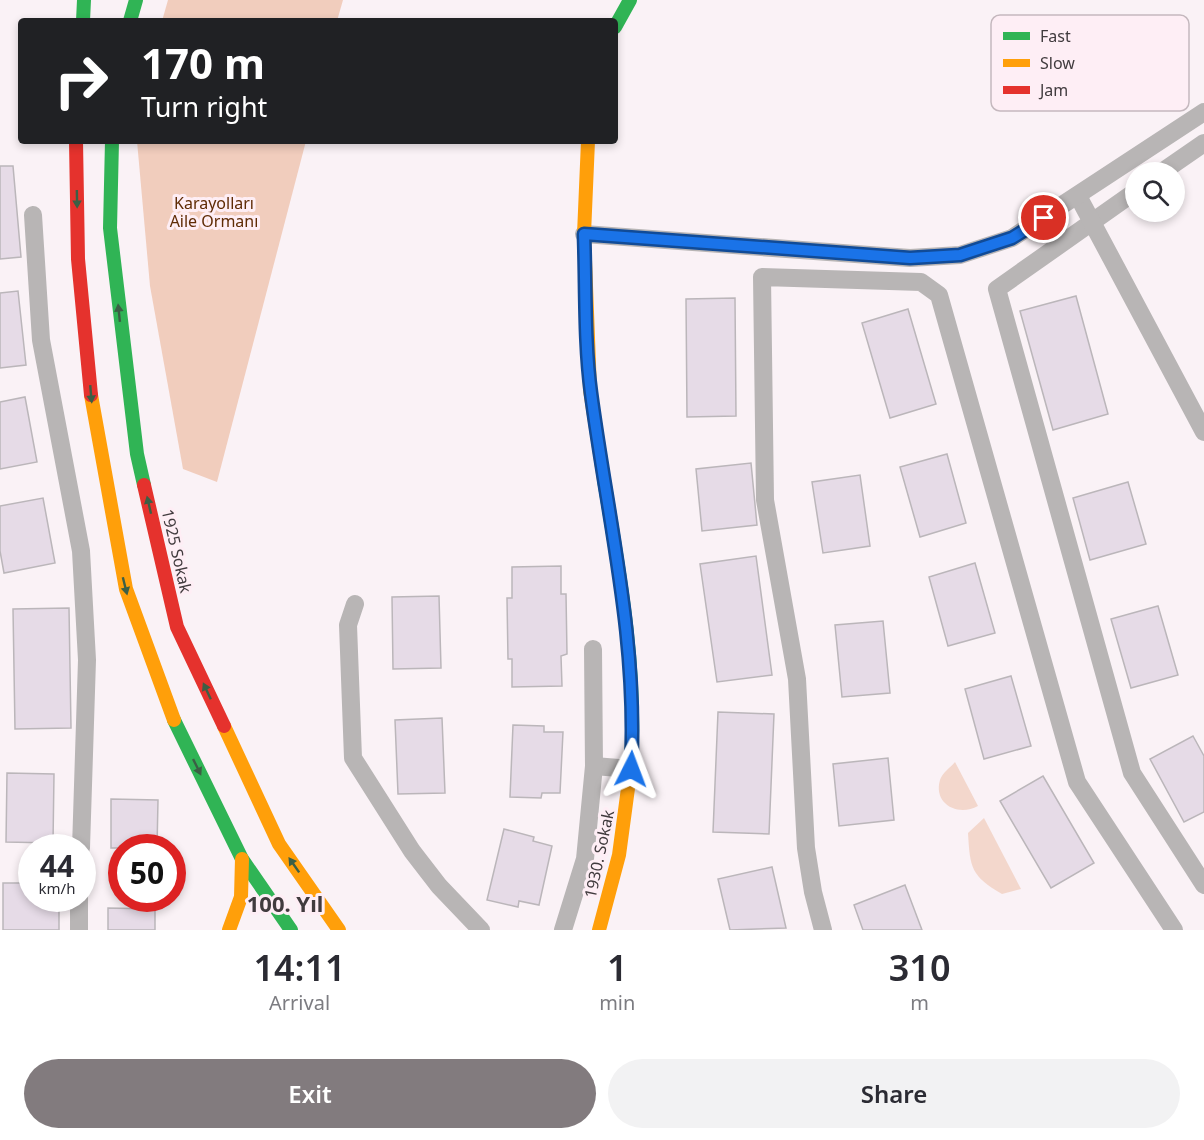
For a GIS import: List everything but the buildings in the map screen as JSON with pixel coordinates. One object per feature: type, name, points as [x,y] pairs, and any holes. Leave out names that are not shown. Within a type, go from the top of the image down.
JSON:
[{"type":"main road","points":[[83,18],[84,0]]},
{"type":"main road","points":[[131,18],[136,0]]},
{"type":"main road","points":[[618,22],[630,0]]},
{"type":"main road","points":[[76,144],[78,259],[93,416],[126,589],[175,722],[242,859],[291,930]]},
{"type":"main road","name":"1925 Sokak","points":[[112,144],[110,228],[134,431],[177,627],[279,844],[339,930]]},
{"type":"main road","name":"1930. Sokak","points":[[588,144],[584,234],[590,390],[626,614],[634,717],[631,769],[619,855],[599,930]]},
{"type":"main road","points":[[228,930],[241,897],[242,859]]},
{"type":"street","points":[[584,234],[910,258],[960,255],[1012,238],[1204,112]]},
{"type":"street","points":[[1176,162],[1204,143]]},
{"type":"street","points":[[1078,196],[1204,432]]},
{"type":"street","points":[[1125,199],[997,289],[1132,773],[1204,885]]},
{"type":"street","points":[[33,215],[40,340],[81,551],[87,660],[81,834]]},
{"type":"street","points":[[764,247],[762,277],[765,500],[797,679],[806,848],[813,892],[823,930]]},
{"type":"street","points":[[762,277],[921,282],[939,295],[1077,782],[1173,930]]},
{"type":"street","points":[[355,604],[348,625],[353,758],[412,851],[439,886],[481,930]]},
{"type":"street","points":[[563,930],[585,859],[594,766],[592,649]]},
{"type":"street","points":[[594,766],[631,769]]},
{"type":"street","points":[[79,930],[80,912]]},
{"type":"shaded area","points":[[955,762],[978,806],[963,810],[955,809],[944,802],[940,796],[941,777]]},
{"type":"shaded area","points":[[984,818],[1021,889],[1002,894],[984,882],[974,870],[971,863],[968,833]]},
{"type":"green space","points":[[168,0],[343,0],[338,18],[163,18]]},
{"type":"green space","name":"Karayolları Aile Ormanı","points":[[137,144],[305,144],[217,482],[183,469],[150,286]]},
{"type":"traffic: fast","points":[[83,18],[84,0]]},
{"type":"traffic: fast","points":[[131,18],[136,0]]},
{"type":"traffic: fast","points":[[618,22],[630,0]]},
{"type":"traffic: fast","points":[[112,144],[110,228],[137,454],[144,485]]},
{"type":"traffic: fast","points":[[604,480],[626,622],[632,694],[631,766]]},
{"type":"traffic: fast","points":[[174,720],[242,859],[291,930]]},
{"type":"traffic: slow","points":[[588,144],[584,234],[590,390],[604,480]]},
{"type":"traffic: slow","points":[[91,395],[126,589],[174,720]]},
{"type":"traffic: slow","points":[[224,726],[279,844],[339,930]]},
{"type":"traffic: slow","points":[[599,930],[619,855],[631,766]]},
{"type":"traffic: slow","points":[[229,930],[241,897],[242,859]]},
{"type":"traffic: jam","points":[[76,144],[78,259],[91,395]]},
{"type":"traffic: jam","points":[[144,485],[177,627],[224,726]]},
{"type":"district","name":"100. Yıl","points":[[285,903]]},
{"type":"route","points":[[631,769],[634,717],[626,614],[590,390],[584,234],[910,258],[960,255],[1012,238],[1044,218]]}]
